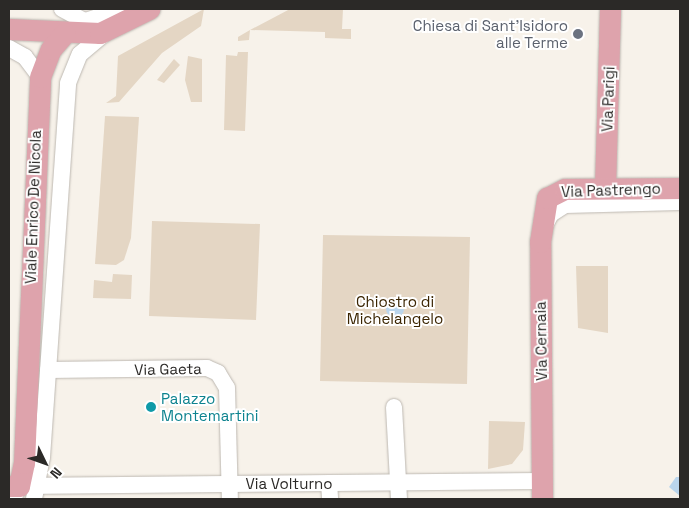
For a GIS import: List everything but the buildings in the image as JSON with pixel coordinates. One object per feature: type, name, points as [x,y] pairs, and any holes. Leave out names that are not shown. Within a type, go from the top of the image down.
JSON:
[{"type":"main road","points":[[9,29],[65,33],[110,30],[149,9]]},
{"type":"main road","name":"Via Parigi","points":[[605,188],[610,9]]},
{"type":"main road","name":"Viale Enrico De Nicola","points":[[22,491],[40,77],[51,49],[65,33]]},
{"type":"main road","name":"Via Pastrengo","points":[[546,201],[559,190],[680,188]]},
{"type":"main road","name":"Via Cernaia","points":[[542,490],[540,242],[546,201]]},
{"type":"street","points":[[63,9],[85,21],[120,9]]},
{"type":"street","name":"Viale Enrico De Nicola","points":[[22,491],[48,370],[68,83],[80,54],[110,30]]},
{"type":"street","points":[[9,48],[26,57],[40,77]]},
{"type":"street","name":"Via Pastrengo","points":[[540,242],[547,219],[565,205],[680,202]]},
{"type":"street","name":"Via Gaeta","points":[[48,370],[215,371],[227,385],[230,492]]},
{"type":"street","points":[[394,407],[398,499]]},
{"type":"street","name":"Via Volturno","points":[[22,491],[330,491],[398,483],[542,490]]},
{"type":"green space","points":[[204,9],[201,26],[162,53],[119,102],[106,103],[116,96],[118,56]]},
{"type":"green space","points":[[290,9],[343,9],[342,29],[351,29],[351,39],[325,38],[325,32],[250,30]]},
{"type":"green space","points":[[250,30],[249,40],[238,41],[238,37]]},
{"type":"green space","points":[[238,52],[248,52],[245,131],[224,130],[226,55],[237,56]]},
{"type":"green space","points":[[188,56],[202,59],[202,102],[191,102],[185,80]]},
{"type":"green space","points":[[174,59],[180,65],[164,83],[157,80]]},
{"type":"green space","points":[[105,116],[139,117],[131,238],[124,260],[116,265],[95,264]]},
{"type":"green space","points":[[152,221],[260,224],[256,320],[149,316]]},
{"type":"green space","name":"Chiostro di Michelangelo","points":[[323,235],[470,237],[467,384],[320,381]]},
{"type":"green space","points":[[576,266],[608,266],[608,333],[578,328]]},
{"type":"green space","points":[[113,274],[132,275],[131,299],[93,298],[94,280],[112,282]]},
{"type":"green space","points":[[489,421],[525,422],[523,450],[512,464],[488,469]]},
{"type":"water","points":[[395,300],[401,303],[404,309],[401,315],[395,318],[389,315],[386,309],[389,303]]},
{"type":"water","points":[[676,477],[680,477],[680,496],[669,487]]},
{"type":"place","name":"Chiesa di Sant'Isidoro alle Terme","points":[[578,34]]},
{"type":"place","name":"Palazzo Montemartini","points":[[151,407]]}]
